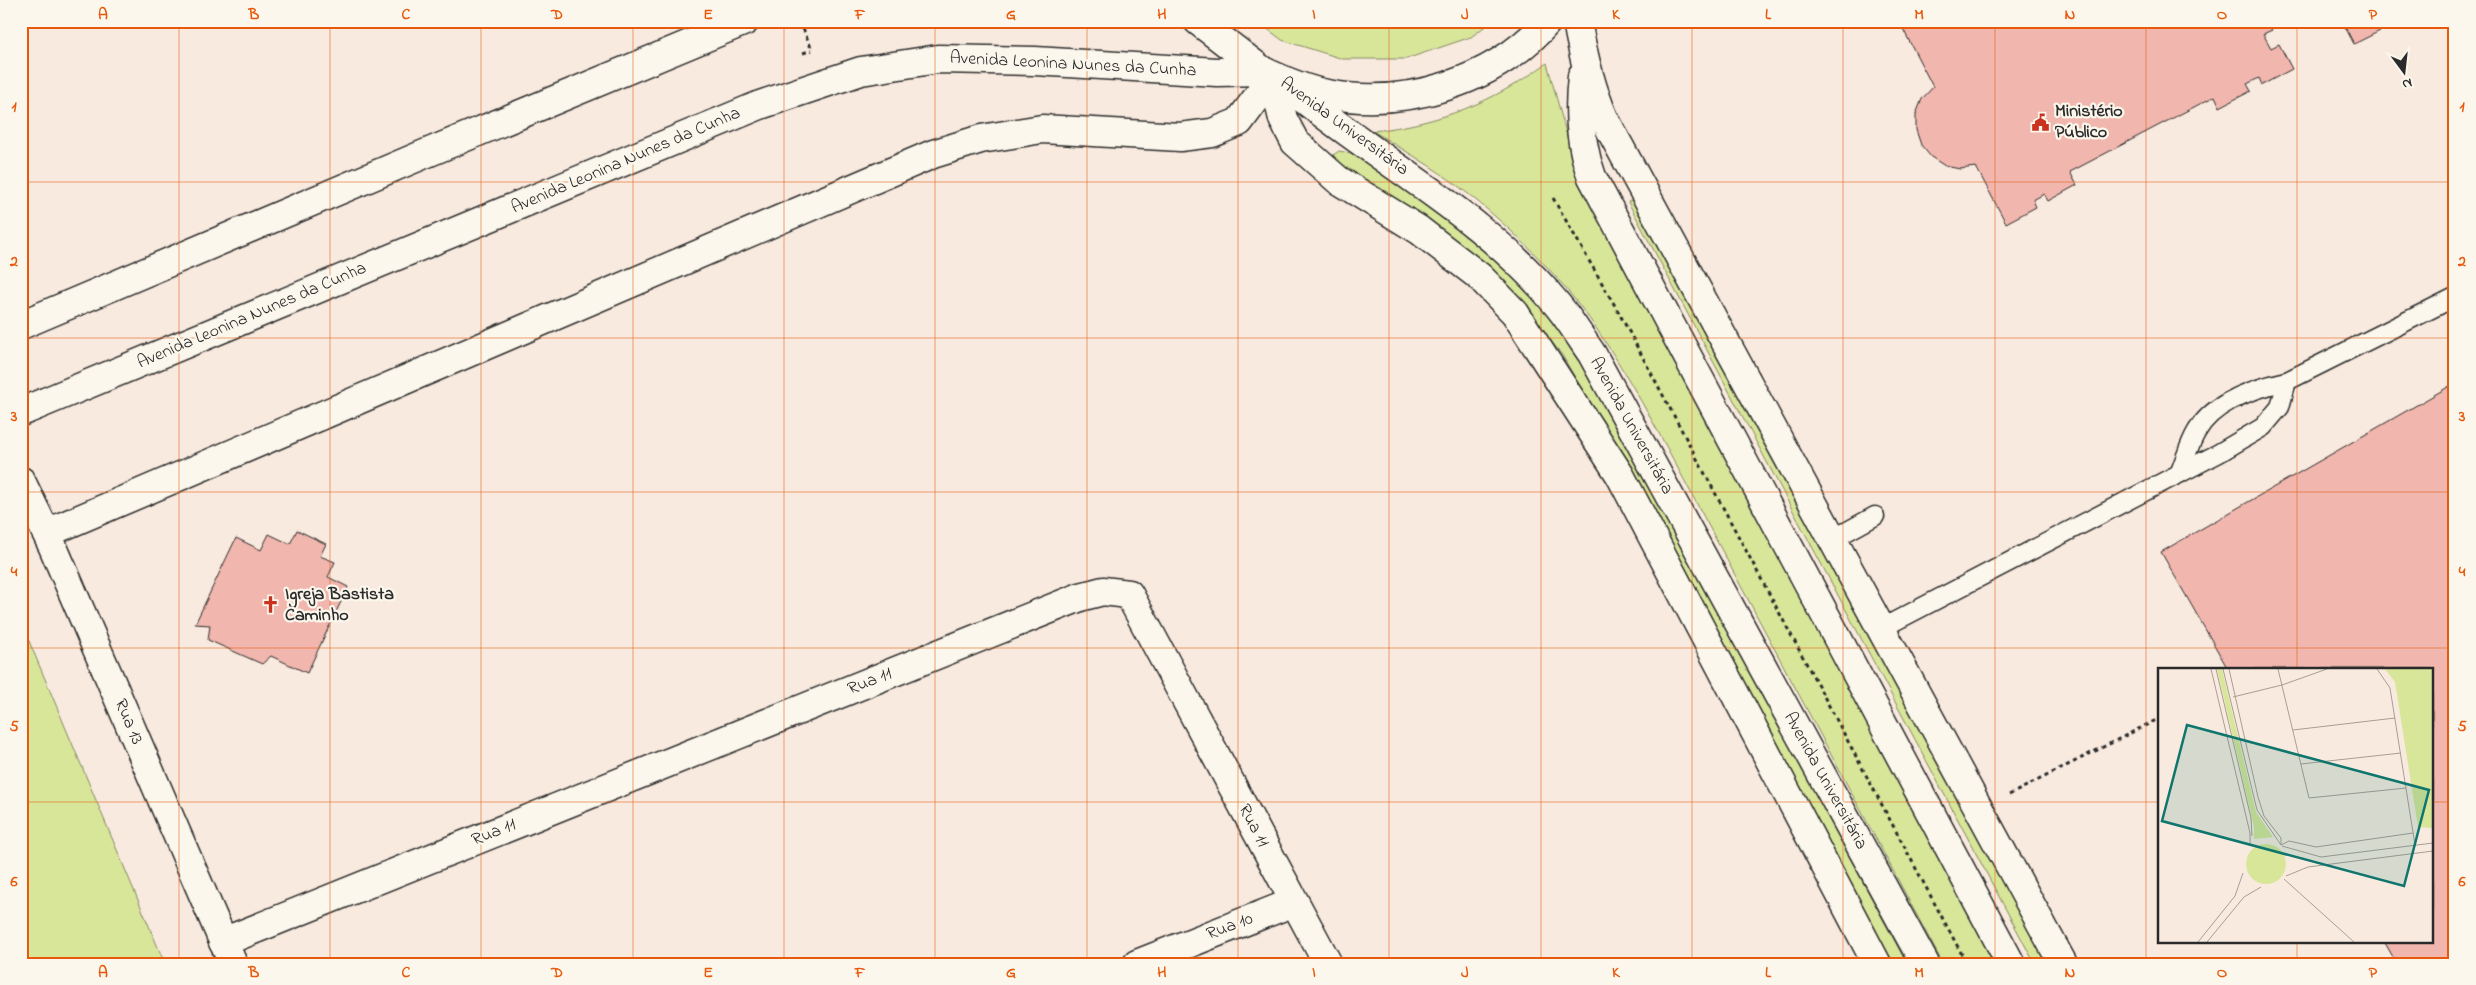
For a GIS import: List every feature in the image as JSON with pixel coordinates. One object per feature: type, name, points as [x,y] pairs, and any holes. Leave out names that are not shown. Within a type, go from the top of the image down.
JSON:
[{"type":"street","points":[[21,326],[418,157],[745,21]]},
{"type":"street","points":[[1198,21],[1268,73],[1327,94],[1382,98],[1438,89],[1490,68],[1536,36],[1548,21]]},
{"type":"street","points":[[1577,21],[1584,63],[1592,92],[1604,118],[2063,964]]},
{"type":"street","name":"Avenida Leonina Nunes da Cunha","points":[[21,412],[760,104],[861,71],[938,59],[1035,61],[1218,72],[1268,73]]},
{"type":"street","points":[[1584,63],[1580,100],[1582,135],[1586,159],[1592,178],[2011,964]]},
{"type":"street","points":[[47,533],[933,154],[981,139],[1042,130],[1180,137],[1212,133],[1239,122],[1268,73]]},
{"type":"street","name":"Avenida Universitária","points":[[1268,73],[1283,120],[1296,142],[1338,180],[1419,230],[1472,272],[1515,313],[1620,475],[1877,964]]},
{"type":"street","name":"Avenida Universitária","points":[[1268,73],[1356,139],[1420,181],[1477,228],[1526,270],[1555,302],[1574,327],[1592,354],[1925,964]]},
{"type":"street","name":"Rua 13","points":[[21,481],[47,533],[228,953]]},
{"type":"street","name":"Rua 11","points":[[228,953],[1062,604],[1103,591],[1129,594],[1328,964]]},
{"type":"street","name":"Rua 10","points":[[1137,964],[1294,902]]},
{"type":"lane","points":[[2179,474],[2197,430],[2215,411],[2255,388],[2286,382],[2455,297]]},
{"type":"lane","points":[[1882,628],[2179,474],[2262,427],[2280,408],[2286,382]]},
{"type":"lane","points":[[1833,539],[1875,516]]},
{"type":"path","points":[[1552,198],[1618,311],[1967,964]]},
{"type":"path","points":[[1980,810],[2158,719]]},
{"type":"green space","points":[[1257,21],[1492,21],[1471,37],[1406,59],[1343,59],[1282,40]]},
{"type":"green space","points":[[1547,63],[1580,184],[2000,964],[1943,964],[1666,446],[1624,371],[1582,309],[1552,272],[1499,220],[1440,173],[1373,131],[1421,123],[1464,109],[1506,89]]},
{"type":"green space","points":[[1339,151],[1350,153],[1381,172],[1472,235],[1531,294],[1577,351],[1907,964],[1891,964],[1616,449],[1562,355],[1531,315],[1451,237],[1421,215],[1334,164],[1333,155]]},
{"type":"green space","points":[[1641,195],[2052,964],[2035,964],[1628,202]]},
{"type":"green space","points":[[21,622],[165,964],[21,964]]},
{"type":"building","name":"Ministério Público","points":[[1908,21],[2267,21],[2272,30],[2263,34],[2271,48],[2279,44],[2292,69],[2262,85],[2259,78],[2247,84],[2251,91],[2220,107],[2215,96],[2070,172],[2077,185],[2048,201],[2044,194],[2033,200],[2036,207],[2006,223],[1976,167],[1960,169],[1945,166],[1931,157],[1921,145],[1916,130],[1916,114],[1922,99],[1933,87],[1901,25]]},
{"type":"building","points":[[2342,21],[2378,21],[2382,30],[2354,44]]},
{"type":"building","points":[[2383,21],[2398,21],[2386,27]]},
{"type":"building","points":[[2445,21],[2455,21],[2455,24],[2448,27]]},
{"type":"building","points":[[2455,383],[2455,964],[2397,964],[2385,942],[2434,942],[2434,668],[2227,668],[2161,552]]},
{"type":"building","name":"Igreja Bastista Caminho","points":[[297,530],[326,544],[320,556],[335,562],[328,577],[348,587],[307,673],[271,656],[262,664],[208,640],[210,625],[195,624],[236,538],[261,550],[269,534],[290,544]]},
{"type":"place","name":"Ministério Público","points":[[2041,122]]},
{"type":"place","name":"Igreja Bastista Caminho","points":[[271,605]]}]
